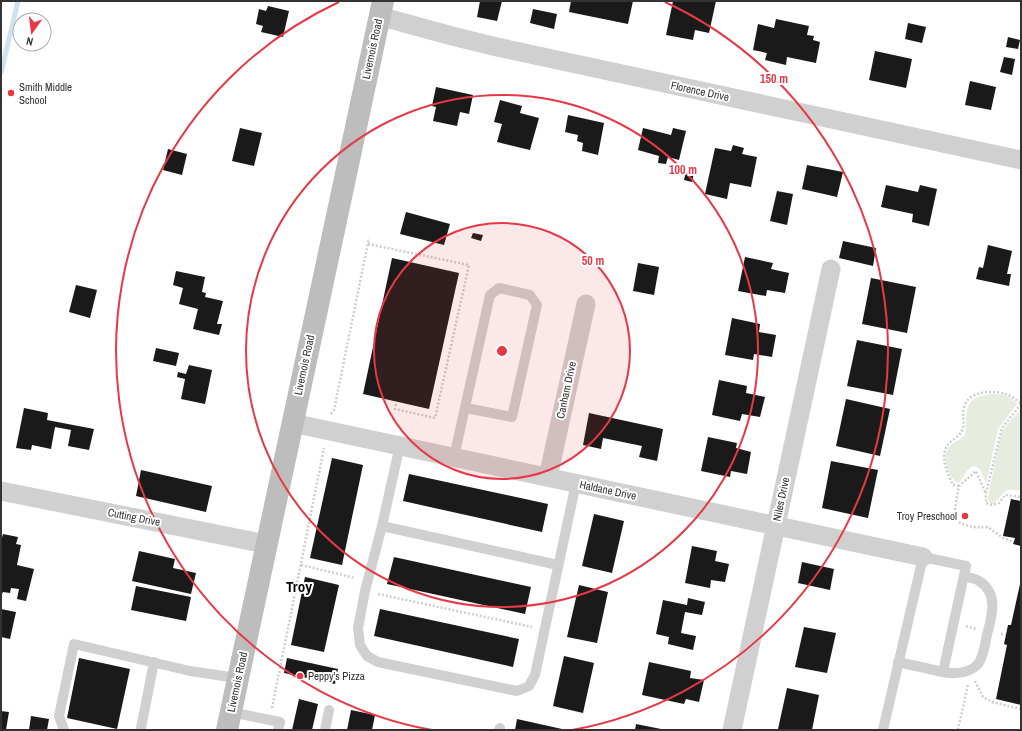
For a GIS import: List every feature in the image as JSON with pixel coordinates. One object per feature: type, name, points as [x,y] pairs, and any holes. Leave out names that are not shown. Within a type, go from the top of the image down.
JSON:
[{"type":"main road","name":"Livernois Road","points":[[229,721],[381,9]]},
{"type":"street","name":"Florence Drive","points":[[381,9],[452,36],[497,47],[1021,160]]},
{"type":"street","name":"Niles Drive","points":[[732,730],[831,269]]},
{"type":"street","name":"Canham Drive","points":[[548,477],[586,304]]},
{"type":"street","name":"Haldane Drive","points":[[292,423],[923,557]]},
{"type":"street","name":"Cutting Drive","points":[[1,491],[266,544]]},
{"type":"lane","points":[[454,457],[490,295],[499,288],[530,295],[537,305],[512,417],[466,408]]},
{"type":"lane","points":[[400,445],[382,526],[365,591],[358,628],[360,645],[367,656],[378,662],[517,691],[529,686],[535,675],[576,483]]},
{"type":"lane","points":[[382,526],[558,565]]},
{"type":"lane","points":[[883,730],[923,557],[966,566],[943,672]]},
{"type":"lane","points":[[898,662],[954,674],[966,672],[977,665],[983,651],[994,608],[991,595],[985,586],[978,580],[964,576]]},
{"type":"lane","points":[[64,730],[59,716],[74,644],[190,671],[237,678]]},
{"type":"lane","points":[[141,728],[154,662]]},
{"type":"lane","points":[[324,730],[329,710]]},
{"type":"lane","points":[[229,721],[270,720],[280,722],[278,730]]},
{"type":"path","points":[[329,419],[334,410],[370,238]]},
{"type":"path","points":[[368,244],[469,265],[435,418],[395,409],[396,404]]},
{"type":"path","points":[[960,486],[953,485],[946,468],[944,454],[948,444],[959,435],[963,429],[962,417],[966,402],[974,395],[987,392],[1005,394],[1021,403],[1002,428],[986,494],[986,503],[992,505],[999,503],[1005,495],[1020,497],[1021,494]]},
{"type":"path","points":[[270,720],[325,446]]},
{"type":"path","points":[[986,494],[976,471],[960,486],[955,508],[955,520],[966,526],[988,527],[1003,538],[1014,542]]},
{"type":"path","points":[[301,565],[358,579],[356,584]]},
{"type":"path","points":[[378,594],[535,628]]},
{"type":"path","points":[[1002,634],[1006,635]]},
{"type":"path","points":[[975,681],[983,697],[992,702],[1021,709]]},
{"type":"shaded area","points":[[991,394],[1006,396],[1017,404],[998,429],[986,484],[981,471],[975,466],[968,470],[958,483],[948,471],[945,459],[946,454],[948,449],[965,434],[967,414],[971,401]]},
{"type":"shaded area","points":[[1021,409],[1021,490],[1007,490],[993,504],[990,503],[988,498],[1002,431]]},
{"type":"building","points":[[480,1],[502,1],[497,21],[477,17]]},
{"type":"building","points":[[571,1],[633,1],[628,24],[569,12]]},
{"type":"building","points":[[673,1],[716,1],[709,33],[695,30],[693,40],[666,35]]},
{"type":"building","points":[[268,6],[289,11],[283,37],[261,32],[263,26],[256,24],[259,9],[266,11]]},
{"type":"building","points":[[533,9],[557,14],[554,29],[530,23]]},
{"type":"building","points":[[776,19],[809,26],[807,35],[814,36],[813,40],[820,42],[816,63],[787,57],[786,65],[765,60],[767,53],[753,50],[758,24],[774,28]]},
{"type":"building","points":[[908,23],[926,27],[922,43],[905,39]]},
{"type":"building","points":[[1008,37],[1020,40],[1018,49],[1006,47]]},
{"type":"building","points":[[875,51],[912,59],[906,88],[869,80]]},
{"type":"building","points":[[1004,57],[1015,59],[1012,75],[1000,72]]},
{"type":"building","points":[[970,81],[996,87],[991,110],[965,105]]},
{"type":"building","points":[[436,87],[473,95],[469,114],[460,112],[457,126],[433,121],[436,107],[432,106]]},
{"type":"building","points":[[500,100],[522,106],[520,113],[539,118],[530,150],[497,142],[502,124],[494,122]]},
{"type":"building","points":[[568,115],[604,123],[598,155],[582,151],[583,143],[577,141],[578,135],[565,132]]},
{"type":"building","points":[[240,128],[262,133],[254,166],[232,161]]},
{"type":"building","points":[[643,128],[671,135],[673,128],[686,131],[679,160],[668,157],[666,164],[658,163],[659,156],[638,150]]},
{"type":"building","points":[[733,145],[744,148],[742,154],[757,157],[751,187],[730,183],[727,199],[705,194],[715,148],[731,151]]},
{"type":"building","points":[[168,149],[187,154],[182,175],[163,170]]},
{"type":"building","points":[[807,165],[843,172],[837,197],[802,189]]},
{"type":"building","points":[[686,171],[694,173],[692,182],[684,180]]},
{"type":"building","points":[[886,185],[918,192],[920,185],[937,189],[929,226],[912,222],[913,214],[881,207]]},
{"type":"building","points":[[777,191],[793,194],[787,225],[770,221]]},
{"type":"building","points":[[406,212],[450,224],[444,245],[400,234]]},
{"type":"building","points":[[473,233],[483,235],[481,241],[471,238]]},
{"type":"building","points":[[843,241],[876,248],[873,266],[839,258]]},
{"type":"building","points":[[988,245],[1012,251],[1007,274],[1011,274],[1009,286],[976,279],[979,267],[983,268]]},
{"type":"building","points":[[745,257],[773,263],[771,269],[789,273],[785,293],[767,290],[766,296],[738,291]]},
{"type":"building","points":[[392,258],[459,273],[429,409],[363,394]]},
{"type":"building","points":[[638,263],[659,267],[654,295],[633,291]]},
{"type":"building","points":[[176,271],[205,277],[202,292],[206,293],[205,297],[223,301],[217,324],[222,324],[219,335],[193,329],[198,309],[179,304],[183,288],[173,285]]},
{"type":"building","points":[[871,278],[916,287],[907,333],[862,324]]},
{"type":"building","points":[[76,285],[97,290],[90,318],[69,312]]},
{"type":"building","points":[[732,318],[760,324],[759,332],[776,335],[772,357],[754,354],[753,360],[725,355]]},
{"type":"building","points":[[857,340],[902,349],[893,395],[847,386]]},
{"type":"building","points":[[156,348],[179,353],[176,366],[153,361]]},
{"type":"building","points":[[189,365],[212,370],[205,404],[181,399],[185,379],[177,377],[178,372],[186,374]]},
{"type":"building","points":[[719,380],[747,386],[746,393],[765,397],[760,417],[742,414],[740,421],[712,415]]},
{"type":"building","points":[[846,399],[890,409],[880,456],[836,446]]},
{"type":"building","points":[[24,408],[48,413],[47,420],[94,429],[89,450],[68,446],[71,430],[55,427],[51,449],[32,445],[31,450],[16,448]]},
{"type":"building","points":[[589,413],[663,429],[657,461],[639,457],[642,446],[603,438],[601,449],[583,445]]},
{"type":"building","points":[[708,437],[737,443],[736,448],[751,452],[747,474],[731,471],[730,477],[701,471]]},
{"type":"building","points":[[332,458],[363,465],[342,565],[310,558]]},
{"type":"building","points":[[831,461],[878,470],[868,518],[822,508]]},
{"type":"building","points":[[141,470],[212,486],[206,512],[136,496]]},
{"type":"building","points":[[409,474],[548,504],[542,532],[403,501]]},
{"type":"building","points":[[1011,499],[1021,501],[1021,546],[1013,544],[1015,538],[1003,536]]},
{"type":"building","points":[[594,514],[624,521],[612,573],[582,566]]},
{"type":"building","points":[[3,534],[18,537],[16,544],[21,545],[17,565],[34,569],[26,601],[17,599],[19,589],[11,588],[10,593],[3,592],[1,596],[1,541]]},
{"type":"building","points":[[692,546],[717,551],[715,561],[729,564],[725,582],[711,580],[710,588],[685,583]]},
{"type":"building","points":[[139,551],[175,559],[173,568],[196,573],[191,594],[132,581]]},
{"type":"building","points":[[394,557],[531,587],[525,614],[387,584]]},
{"type":"building","points":[[802,562],[834,569],[830,590],[798,583]]},
{"type":"building","points":[[305,577],[339,585],[324,652],[291,645]]},
{"type":"building","points":[[1020,584],[1021,705],[996,699],[1007,645],[1004,644],[1008,625],[1011,625]]},
{"type":"building","points":[[579,585],[608,592],[597,643],[567,637]]},
{"type":"building","points":[[136,586],[191,597],[186,621],[131,610]]},
{"type":"building","points":[[688,598],[705,602],[702,615],[685,612],[681,633],[696,636],[693,650],[668,644],[669,637],[656,634],[663,600],[687,605]]},
{"type":"building","points":[[1,609],[16,612],[10,639],[1,637]]},
{"type":"building","points":[[380,609],[519,639],[513,667],[374,636]]},
{"type":"building","points":[[804,627],[836,633],[827,673],[795,667]]},
{"type":"building","points":[[564,656],[594,663],[583,713],[553,706]]},
{"type":"building","points":[[79,658],[130,669],[117,729],[67,718]]},
{"type":"building","points":[[287,658],[338,669],[335,684],[284,673]]},
{"type":"building","points":[[649,662],[691,671],[690,678],[704,680],[699,702],[686,699],[684,704],[642,695]]},
{"type":"building","points":[[787,688],[819,695],[812,730],[778,729]]},
{"type":"building","points":[[299,699],[318,704],[312,730],[292,730]]},
{"type":"building","points":[[351,710],[375,715],[372,730],[347,730]]},
{"type":"building","points":[[1,711],[9,712],[6,730],[1,730]]},
{"type":"building","points":[[31,716],[49,719],[47,730],[29,730]]},
{"type":"building","points":[[517,719],[562,729],[562,730],[515,730]]},
{"type":"building","points":[[636,724],[661,729],[635,730]]},
{"type":"waterway","points":[[1,73],[18,1]]},
{"type":"place","name":"Smith Middle School","points":[[11,93]]},
{"type":"place","name":"Troy Preschool","points":[[965,516]]},
{"type":"place","name":"Peppy's Pizza","points":[[300,676]]},
{"type":"district","name":"Troy","points":[[299,587]]}]
